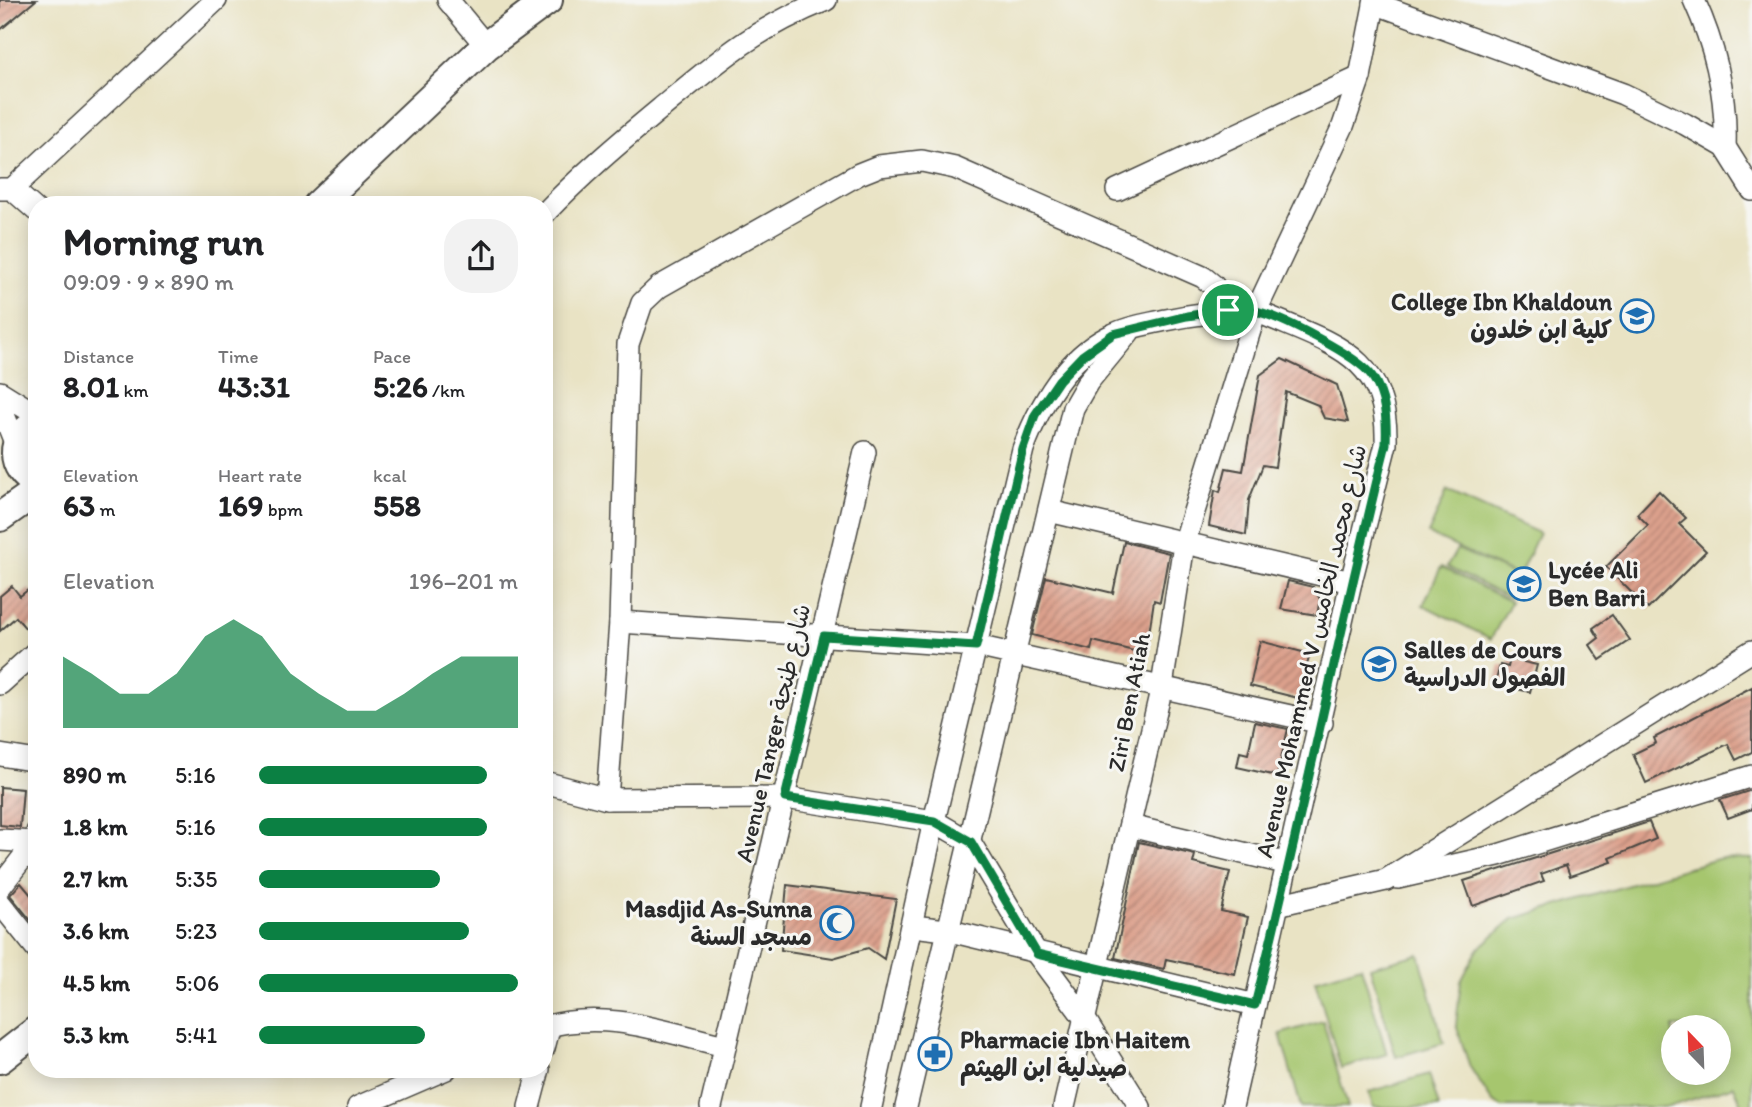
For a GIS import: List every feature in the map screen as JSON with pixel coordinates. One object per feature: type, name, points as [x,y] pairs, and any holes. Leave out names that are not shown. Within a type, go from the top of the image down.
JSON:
[{"type":"main road","points":[[328,196],[486,46],[548,0]]},
{"type":"main road","points":[[28,430],[23,433],[11,455],[20,470],[28,476]]},
{"type":"main road","points":[[0,517],[28,497]]},
{"type":"main road","points":[[0,1059],[28,1037]]},
{"type":"street","points":[[28,205],[6,189],[216,0]]},
{"type":"street","points":[[449,0],[486,46]]},
{"type":"street","points":[[553,206],[608,151],[788,7],[826,0]]},
{"type":"street","points":[[1694,0],[1707,27],[1719,76],[1726,125],[1752,190]]},
{"type":"street","points":[[871,1107],[934,821],[1023,449],[1035,415],[1059,380],[1082,356],[1113,334],[1133,327],[1228,310],[1256,311],[1343,126],[1360,77],[1374,1],[1623,94],[1737,155]]},
{"type":"street","points":[[1117,190],[1360,77]]},
{"type":"street","points":[[607,799],[620,622],[628,344],[642,303],[659,286],[859,174],[879,166],[922,161],[954,168],[1203,277],[1213,285],[1228,310]]},
{"type":"street","name":"Ziri Ben Atiah","points":[[1064,1107],[1083,1016],[1162,687],[1184,544],[1256,311]]},
{"type":"street","name":"Avenue Mohammed V شارع محمد الخامس","points":[[1232,1107],[1322,723],[1351,582],[1386,444],[1384,402],[1372,376],[1357,360],[1256,311]]},
{"type":"street","points":[[905,1107],[946,930],[971,842],[1012,654],[1073,408],[1099,367],[1133,327]]},
{"type":"street","points":[[0,392],[28,409]]},
{"type":"street","points":[[0,405],[11,455]]},
{"type":"street","name":"Avenue Tanger شارع طنجة","points":[[711,1107],[824,636],[865,452]]},
{"type":"street","points":[[1049,512],[1351,582]]},
{"type":"street","points":[[620,622],[976,646],[1322,723]]},
{"type":"street","points":[[1386,880],[1752,651]]},
{"type":"street","points":[[0,684],[28,659]]},
{"type":"street","points":[[1280,904],[1498,855],[1752,776]]},
{"type":"street","points":[[553,784],[607,799],[785,798],[934,821],[971,842],[1037,954],[1083,1016],[1140,1107]]},
{"type":"street","points":[[1130,826],[1289,864]]},
{"type":"street","points":[[0,840],[28,838]]},
{"type":"street","points":[[0,887],[28,848]]},
{"type":"street","points":[[0,903],[28,938]]},
{"type":"street","points":[[913,926],[946,930],[1255,1005]]},
{"type":"street","points":[[553,1025],[579,1019],[608,1018],[725,1046]]},
{"type":"street","points":[[360,1107],[426,1078]]},
{"type":"street","points":[[529,1107],[537,1078]]},
{"type":"green space","points":[[1447,491],[1539,533],[1519,576],[1428,534]]},
{"type":"green space","points":[[1457,549],[1520,577],[1509,598],[1447,567]]},
{"type":"green space","points":[[1441,567],[1511,602],[1491,639],[1423,605]]},
{"type":"green space","points":[[1721,858],[1752,859],[1752,1106],[1743,1107],[1734,1086],[1668,1107],[1502,1107],[1492,1101],[1470,1067],[1456,1025],[1461,981],[1478,949],[1513,919]]},
{"type":"green space","points":[[1419,954],[1444,1043],[1396,1057],[1370,967]]},
{"type":"green space","points":[[1361,966],[1387,1054],[1341,1068],[1315,980]]},
{"type":"green space","points":[[1323,1021],[1348,1107],[1301,1107],[1280,1034]]},
{"type":"green space","points":[[1429,1074],[1439,1107],[1373,1107],[1369,1092]]},
{"type":"building","points":[[0,0],[36,0],[0,30]]},
{"type":"building","points":[[1282,359],[1337,385],[1348,422],[1324,418],[1318,405],[1286,392],[1275,467],[1263,465],[1249,500],[1246,535],[1209,526],[1215,490],[1220,492],[1226,468],[1243,471],[1260,375]]},
{"type":"building","points":[[1659,491],[1686,518],[1679,524],[1706,551],[1648,609],[1606,567],[1648,525],[1637,514]]},
{"type":"building","points":[[1124,542],[1169,553],[1160,602],[1154,600],[1146,654],[1093,641],[1091,650],[1032,635],[1046,577],[1113,593]]},
{"type":"building","points":[[1288,581],[1313,587],[1320,599],[1317,615],[1281,609]]},
{"type":"building","points":[[12,586],[20,596],[28,590],[28,628],[26,629],[16,617],[0,631],[0,596]]},
{"type":"building","points":[[1612,615],[1630,640],[1600,660],[1590,645],[1599,638],[1593,628]]},
{"type":"building","points":[[1260,641],[1310,654],[1298,698],[1250,686]]},
{"type":"building","points":[[1510,659],[1537,665],[1530,692],[1495,684],[1500,665],[1508,667]]},
{"type":"building","points":[[1752,687],[1752,752],[1736,760],[1728,744],[1646,783],[1633,754],[1656,743],[1654,738]]},
{"type":"building","points":[[1255,722],[1288,729],[1277,776],[1237,767],[1240,752],[1248,754]]},
{"type":"building","points":[[0,787],[23,789],[20,827],[0,825]]},
{"type":"building","points":[[1752,790],[1752,809],[1728,818],[1720,800]]},
{"type":"building","points":[[1649,822],[1656,839],[1610,858],[1612,862],[1570,876],[1566,865],[1541,874],[1544,881],[1473,906],[1464,881]]},
{"type":"building","points":[[1139,842],[1195,855],[1193,863],[1230,872],[1221,911],[1248,917],[1235,974],[1166,959],[1164,969],[1115,958]]},
{"type":"building","points":[[21,883],[28,891],[28,917],[10,895]]},
{"type":"building","name":"Masdjid As-Sunna مسجد السنة","points":[[787,885],[896,899],[884,959],[868,948],[833,958],[781,950]]},
{"type":"place","name":"College Ibn Khaldoun كلية ابن خلدون","points":[[1637,316]]},
{"type":"place","name":"Lycée Ali Ben Barri","points":[[1524,584]]},
{"type":"place","name":"Salles de Cours الفصول الدراسية","points":[[1379,664]]},
{"type":"place","name":"Masdjid As-Sunna مسجد السنة","points":[[837,923]]},
{"type":"place","name":"Pharmacie Ibn Haitem صيدلية ابن الهيثم","points":[[935,1054]]},
{"type":"route","points":[[1228,310],[1256,311],[1357,360],[1372,376],[1380,390],[1387,421],[1386,444],[1351,582],[1322,723],[1255,1005],[1037,954],[971,842],[934,821],[785,798],[824,636],[976,646],[1023,449],[1035,415],[1059,380],[1082,356],[1113,334],[1133,327],[1228,310]]}]
